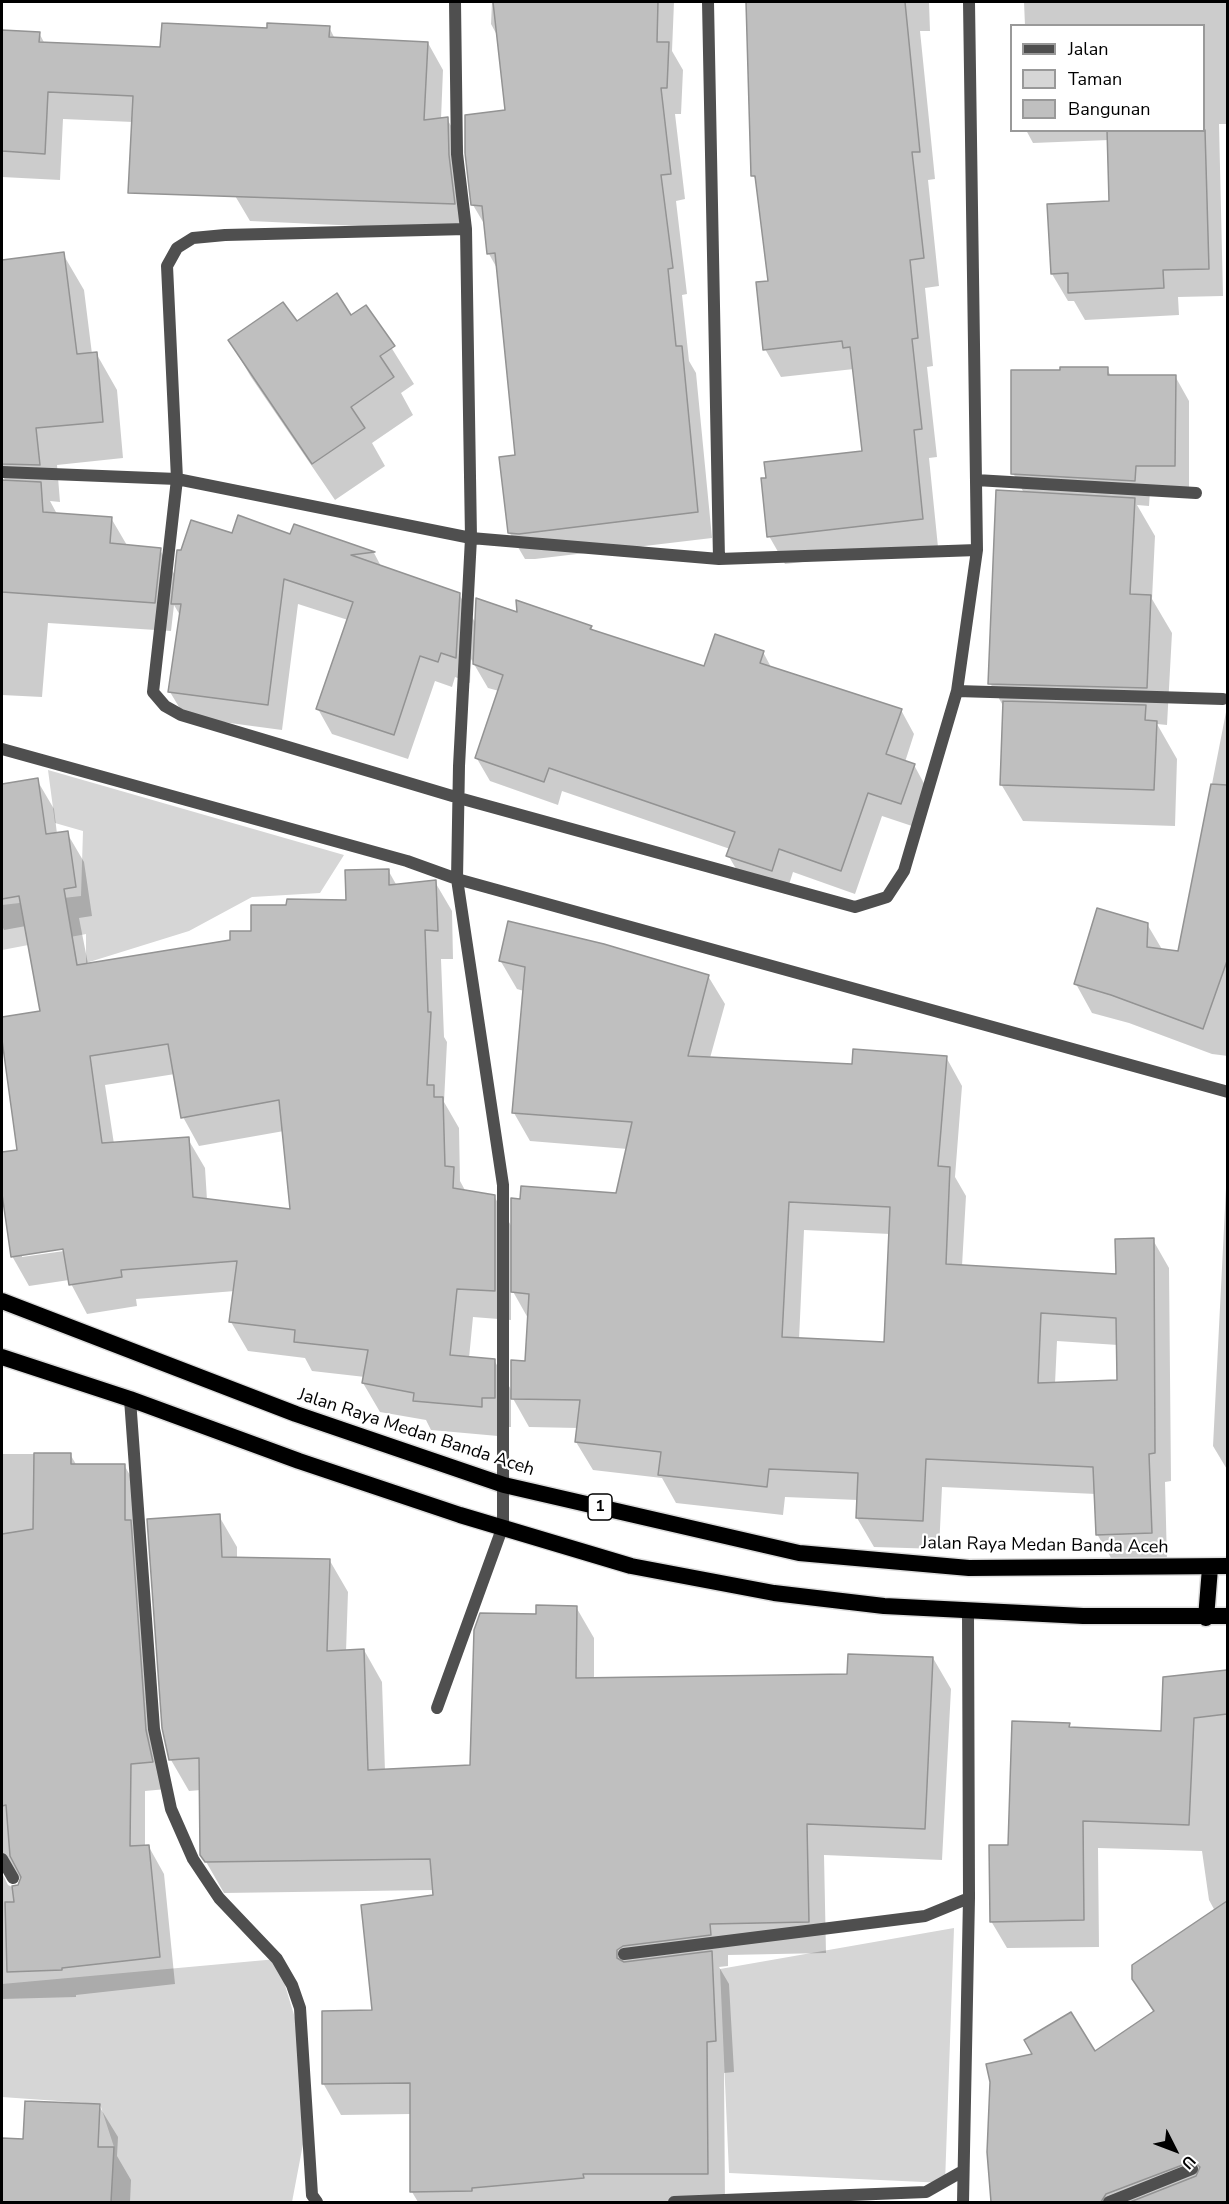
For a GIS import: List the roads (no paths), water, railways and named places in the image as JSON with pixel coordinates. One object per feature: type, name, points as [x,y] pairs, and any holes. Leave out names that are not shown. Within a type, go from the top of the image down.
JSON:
[{"type":"highway","name":"Jalan Raya Medan Banda Aceh","points":[[2,1301],[296,1414],[504,1485],[800,1553],[969,1568],[1210,1568],[1227,1566]]},
{"type":"highway","points":[[2,1357],[130,1399],[299,1461],[460,1515],[631,1566],[774,1593],[884,1606],[968,1611],[1206,1618],[1227,1616]]},
{"type":"highway","points":[[1206,1618],[1210,1568]]},
{"type":"street","points":[[437,1708],[503,1526],[504,1485],[503,1185],[457,879],[471,538],[466,229],[457,154],[455,2]]},
{"type":"street","points":[[708,2],[719,559]]},
{"type":"street","points":[[466,229],[225,235],[193,238],[177,248],[167,266],[177,479],[153,692],[181,715],[459,798],[855,907],[886,897],[904,871],[957,691],[977,550],[969,2]]},
{"type":"street","points":[[2,472],[177,479],[471,538],[719,559],[977,550]]},
{"type":"street","points":[[976,480],[1197,493]]},
{"type":"street","points":[[957,691],[1223,699]]},
{"type":"street","points":[[2,749],[407,861],[457,879],[1227,1092]]},
{"type":"street","points":[[130,1399],[154,1729],[171,1809],[193,1859],[219,1898],[277,1959],[292,1985],[300,2008],[312,2195],[317,2202]]},
{"type":"street","points":[[963,2202],[969,1898],[968,1611]]},
{"type":"street","points":[[2,1859],[13,1878]]},
{"type":"street","points":[[624,1954],[925,1916],[947,1909],[969,1898]]},
{"type":"street","points":[[1108,2202],[1192,2169]]},
{"type":"street","points":[[675,2202],[919,2195],[963,2171]]}]
